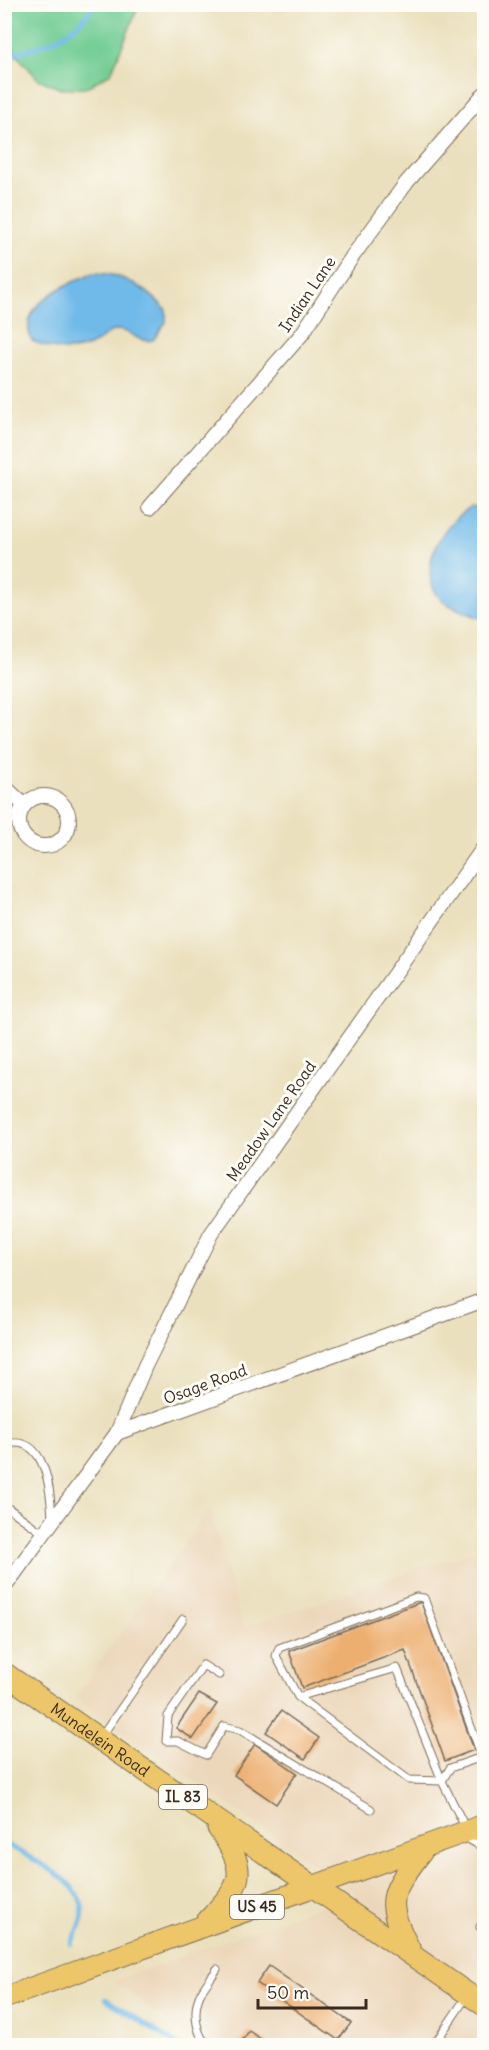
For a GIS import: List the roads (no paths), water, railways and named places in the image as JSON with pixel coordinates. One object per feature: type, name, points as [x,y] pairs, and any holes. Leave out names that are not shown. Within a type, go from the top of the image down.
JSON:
[{"type":"main road","name":"Mundelein Road","points":[[4,1673],[477,2000]]},
{"type":"main road","points":[[200,1928],[236,1887],[240,1870],[235,1852],[210,1817]]},
{"type":"main road","points":[[315,1887],[470,1830]]},
{"type":"main road","points":[[413,1956],[394,1917],[392,1900],[396,1887],[425,1847]]},
{"type":"main road","name":"US 45","points":[[4,1998],[315,1887]]},
{"type":"street","name":"Indian Lane","points":[[150,507],[302,334],[352,257],[407,182],[484,94]]},
{"type":"street","points":[[4,786],[24,805]]},
{"type":"street","name":"Meadow Lane Road","points":[[117,1433],[145,1366],[211,1234],[484,847]]},
{"type":"street","name":"Osage Road","points":[[117,1433],[484,1300]]},
{"type":"street","points":[[4,1588],[117,1433]]},
{"type":"lane","points":[[4,1445],[20,1443],[32,1448],[41,1461],[51,1490],[52,1522]]},
{"type":"lane","points":[[4,1504],[44,1534]]},
{"type":"lane","points":[[416,1597],[424,1598],[482,1757],[450,1768],[442,1781],[409,1780],[298,1697],[276,1656],[279,1648],[416,1597]]},
{"type":"lane","points":[[99,1739],[183,1619]]},
{"type":"lane","points":[[219,1675],[203,1665],[168,1716],[166,1741],[178,1741],[206,1755],[224,1726],[240,1730],[371,1809]]},
{"type":"lane","points":[[298,1697],[397,1668],[442,1781],[470,1830],[484,1848]]},
{"type":"lane","points":[[484,1920],[480,1927],[484,1930]]},
{"type":"lane","points":[[209,2046],[201,2040],[197,2022],[199,1997],[217,1969]]},
{"type":"lane","points":[[433,2046],[477,2000]]},
{"type":"water","points":[[93,273],[114,275],[124,279],[159,302],[166,310],[166,322],[153,340],[142,340],[128,332],[115,330],[87,347],[79,349],[56,349],[32,341],[29,328],[31,317],[37,307],[58,290]]},
{"type":"water","points":[[472,507],[484,510],[484,620],[445,602],[436,593],[431,581],[432,556],[437,544],[452,522]]},
{"type":"waterway","points":[[4,68],[15,53],[50,42],[70,31],[95,4]]},
{"type":"waterway","points":[[4,1843],[56,1873],[77,1894],[82,1906],[82,1919],[71,1944]]},
{"type":"waterway","points":[[106,1999],[179,2046]]}]
